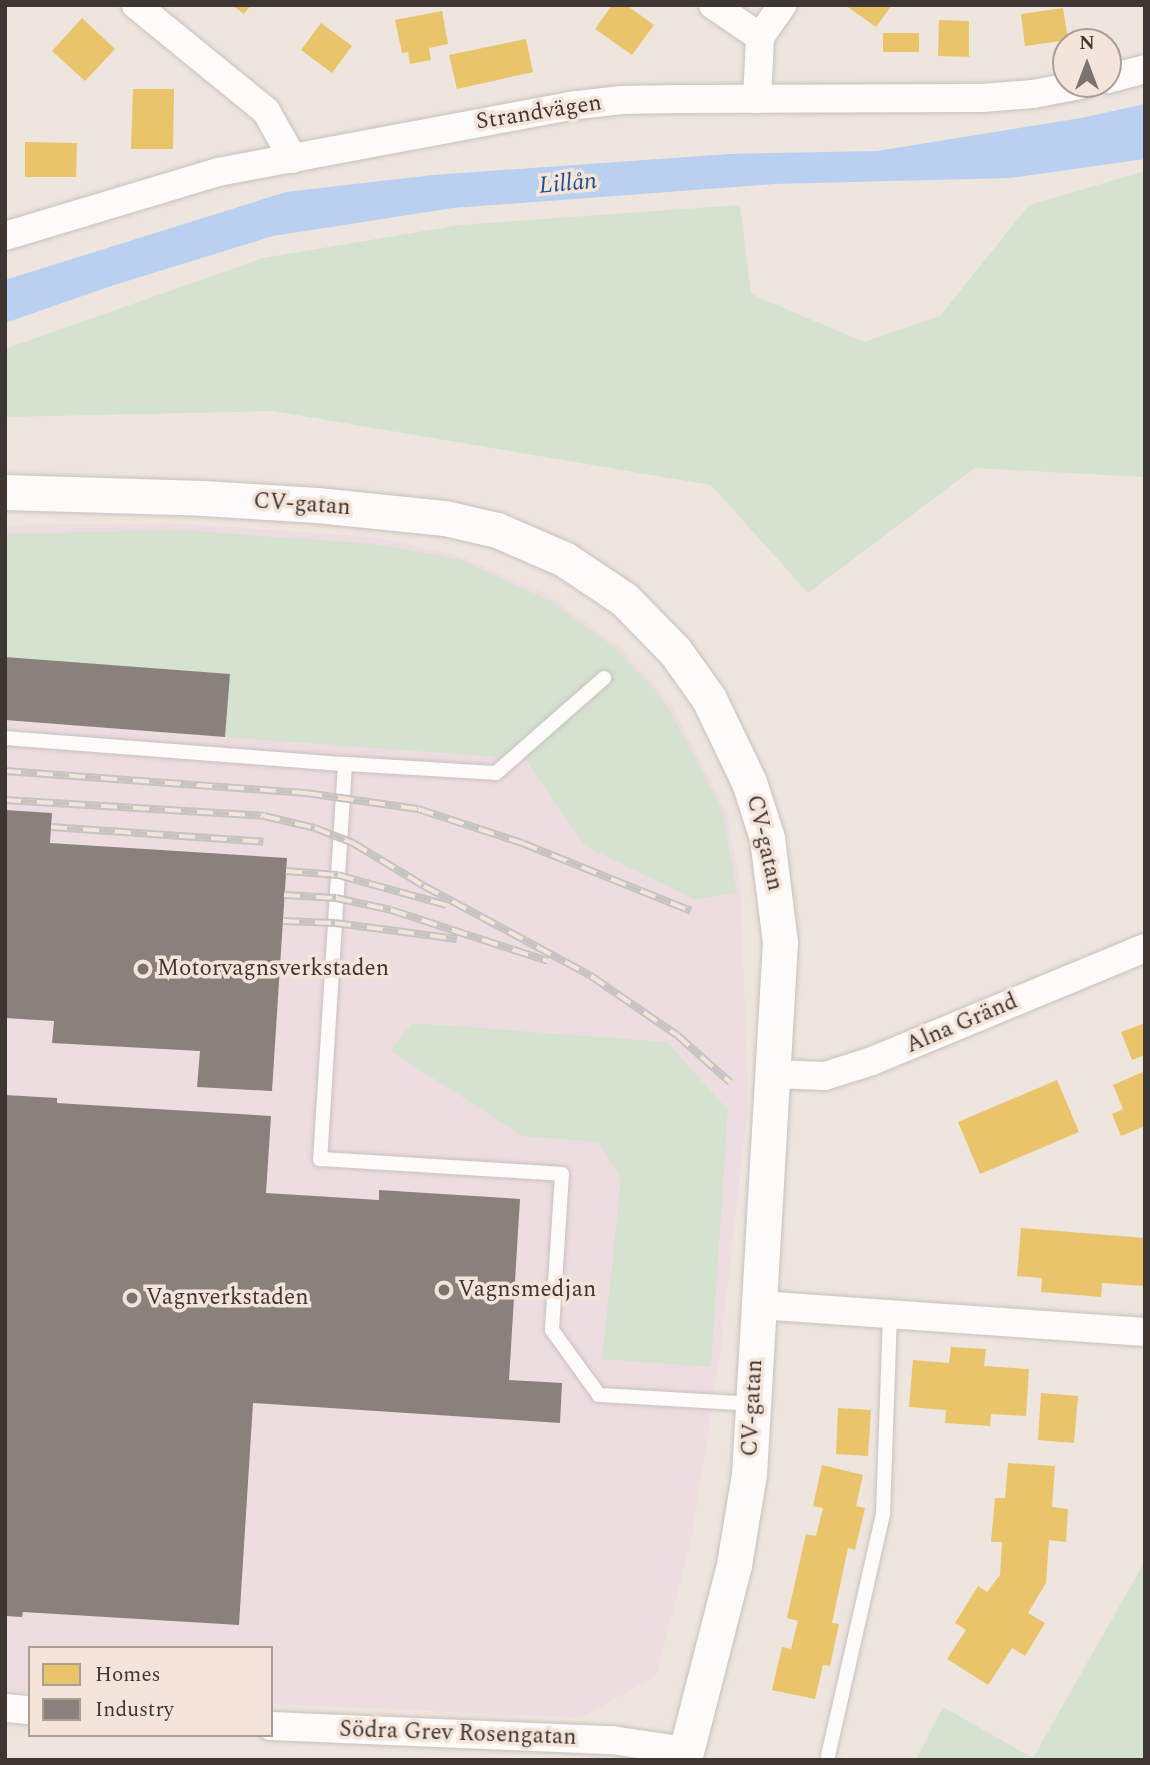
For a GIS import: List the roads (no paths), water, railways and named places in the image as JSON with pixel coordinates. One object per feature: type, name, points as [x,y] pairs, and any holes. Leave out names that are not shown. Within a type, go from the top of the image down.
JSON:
[{"type":"street","points":[[136,5],[266,111],[293,159]]},
{"type":"street","points":[[713,5],[760,37]]},
{"type":"street","points":[[757,99],[760,37],[782,5]]},
{"type":"street","points":[[1122,75],[1145,69]]},
{"type":"street","name":"Strandvägen","points":[[5,236],[218,172],[569,106],[622,100],[982,98],[1052,90]]},
{"type":"street","name":"CV-gatan","points":[[5,492],[203,498],[445,518],[488,528],[531,543],[564,559],[624,599],[675,651],[698,682],[723,725],[758,808],[773,867],[778,911],[773,1074],[749,1474],[740,1537],[685,1756]]},
{"type":"street","name":"Alna Gränd","points":[[773,1074],[825,1076],[872,1061],[1145,948]]},
{"type":"street","points":[[759,1305],[1145,1332]]},
{"type":"street","points":[[5,1708],[28,1710]]},
{"type":"street","name":"Södra Grev Rosengatan","points":[[273,1726],[612,1741],[685,1756]]},
{"type":"lane","points":[[5,738],[496,773],[604,678]]},
{"type":"lane","points":[[345,764],[320,1159],[562,1174],[552,1330],[599,1395],[753,1404]]},
{"type":"lane","points":[[828,1756],[883,1514],[890,1315]]},
{"type":"water","name":"Lillån","points":[[1145,104],[1145,159],[1010,178],[774,184],[453,208],[273,236],[111,286],[5,323],[5,280],[286,192],[433,175],[729,154],[877,151],[1081,118]]},
{"type":"railway","points":[[5,771],[306,793],[418,809],[522,843],[691,911]]},
{"type":"railway","points":[[5,800],[264,816],[315,828],[353,843],[424,886],[591,976],[677,1035],[730,1082]]},
{"type":"railway","points":[[51,827],[263,842]]},
{"type":"railway","points":[[286,871],[338,875],[446,905]]},
{"type":"railway","points":[[284,895],[336,898],[391,910],[548,961]]},
{"type":"railway","points":[[283,921],[335,923],[457,939]]},
{"type":"place","name":"Motorvagnsverkstaden","points":[[143,969]]},
{"type":"place","name":"Vagnsmedjan","points":[[444,1290]]},
{"type":"place","name":"Vagnverkstaden","points":[[132,1298]]}]
